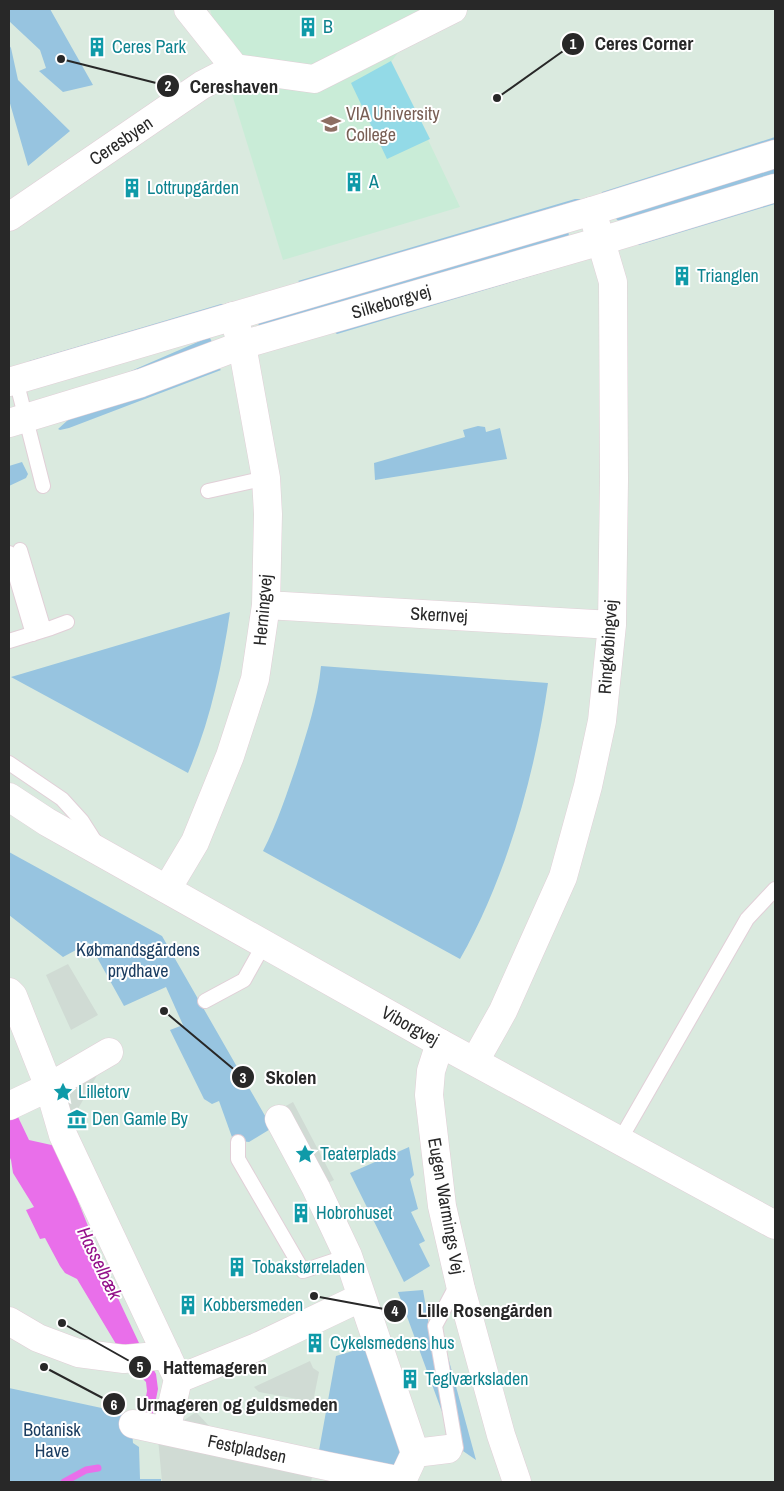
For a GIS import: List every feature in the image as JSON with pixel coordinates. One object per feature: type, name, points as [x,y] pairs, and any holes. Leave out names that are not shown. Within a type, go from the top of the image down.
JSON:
[{"type":"street","points":[[188,9],[235,68],[314,79],[453,9]]},
{"type":"street","name":"Ceresbyen","points":[[9,217],[202,85],[235,68]]},
{"type":"street","name":"Silkeborgvej","points":[[13,381],[592,211],[775,154]]},
{"type":"street","name":"Silkeborgvej","points":[[17,420],[141,383],[242,345],[601,241],[775,188]]},
{"type":"street","name":"Ringkøbingvej","points":[[475,1061],[503,1011],[563,877],[588,786],[602,722],[612,626],[614,480],[613,282],[592,211]]},
{"type":"street","name":"Herningvej","points":[[167,889],[195,842],[230,756],[255,679],[266,605],[268,514],[266,478],[242,345],[233,316]]},
{"type":"street","name":"Skernvej","points":[[266,605],[612,626]]},
{"type":"street","name":"Viborgvej","points":[[9,797],[47,822]]},
{"type":"street","name":"Viborgvej","points":[[9,803],[102,852],[440,1043],[775,1225]]},
{"type":"street","points":[[9,992],[13,996],[50,1087],[62,1135],[155,1363],[166,1431]]},
{"type":"street","name":"Eugen Warmings Vej","points":[[440,1043],[431,1071],[428,1095],[442,1206],[461,1289],[501,1435],[517,1482]]},
{"type":"street","points":[[11,1105],[50,1087],[109,1052]]},
{"type":"street","points":[[279,1119],[316,1188],[348,1256],[415,1453],[452,1448]]},
{"type":"street","points":[[9,1321],[38,1338],[78,1353],[155,1363],[257,1346],[362,1297]]},
{"type":"street","name":"Festpladsen","points":[[133,1424],[402,1481],[415,1453]]},
{"type":"lane","points":[[13,381],[17,420],[43,486]]},
{"type":"lane","points":[[208,491],[266,478]]},
{"type":"lane","points":[[14,551],[39,632]]},
{"type":"lane","points":[[9,641],[67,622]]},
{"type":"lane","points":[[9,763],[62,799],[82,821],[102,852]]},
{"type":"lane","points":[[620,1140],[747,919],[775,888]]},
{"type":"lane","points":[[205,1001],[244,980],[264,944]]},
{"type":"lane","points":[[238,1142],[238,1159],[303,1272],[348,1256]]},
{"type":"lane","points":[[452,1448],[435,1326],[453,1292],[461,1289]]},
{"type":"shaded area","name":"VIA University College","points":[[210,9],[431,9],[391,62],[460,207],[283,260],[231,91]]},
{"type":"shaded area","points":[[391,61],[430,139],[387,159],[351,83]]},
{"type":"shaded area","points":[[68,964],[98,1015],[71,1030],[46,975]]},
{"type":"shaded area","points":[[108,1056],[66,1130],[54,1073]]},
{"type":"shaded area","name":"Teaterplads","points":[[293,1102],[334,1180],[310,1192],[275,1112]]},
{"type":"shaded area","points":[[310,1361],[313,1368],[319,1372],[313,1402],[259,1392],[254,1387]]},
{"type":"shaded area","points":[[196,1412],[211,1428],[317,1453],[311,1482],[162,1482],[158,1438]]},
{"type":"green space","points":[[9,9],[50,9],[93,85],[63,92],[39,71],[46,68],[40,50],[9,21]]},
{"type":"green space","points":[[9,45],[18,80],[70,131],[28,166],[9,100]]},
{"type":"green space","points":[[775,137],[775,141],[601,194],[602,192]]},
{"type":"green space","points":[[775,167],[775,175],[620,221],[616,218]]},
{"type":"green space","points":[[575,199],[583,199],[301,283],[298,281]]},
{"type":"green space","points":[[775,201],[775,204],[634,245]]},
{"type":"green space","points":[[568,230],[569,236],[263,326],[258,324],[259,322]]},
{"type":"green space","points":[[585,260],[337,334],[334,332]]},
{"type":"green space","points":[[221,304],[228,304],[28,362],[29,361]]},
{"type":"green space","points":[[210,338],[212,342],[153,366],[47,397],[124,374]]},
{"type":"green space","points":[[219,368],[221,370],[69,428],[58,429],[68,420],[78,416],[132,400]]},
{"type":"green space","points":[[478,426],[485,427],[486,432],[500,428],[507,459],[375,480],[374,463],[465,437],[463,430]]},
{"type":"green space","points":[[22,462],[28,474],[26,478],[9,486],[9,466]]},
{"type":"green space","points":[[230,612],[209,714],[188,773],[11,677]]},
{"type":"green space","points":[[321,666],[548,683],[527,789],[505,861],[476,928],[460,959],[263,851],[282,808],[301,752],[315,703]]},
{"type":"green space","name":"Købmandsgårdens prydhave","points":[[9,852],[162,936],[272,1128],[249,1142],[233,1140],[219,1101],[212,1104],[204,1099],[170,1030],[183,1025],[166,987],[124,1006],[89,943],[63,957],[9,915]]},
{"type":"green space","points":[[409,1147],[414,1175],[410,1179],[418,1209],[411,1212],[425,1241],[419,1244],[430,1266],[404,1282],[350,1173]]},
{"type":"green space","points":[[423,1290],[445,1420],[398,1292]]},
{"type":"green space","points":[[369,1346],[406,1448],[402,1469],[318,1456],[336,1356]]},
{"type":"green space","points":[[445,1346],[476,1460],[463,1451]]},
{"type":"green space","name":"Botanisk Have","points":[[9,1388],[134,1415],[133,1443],[139,1447],[140,1479],[161,1479],[161,1482],[9,1482]]},
{"type":"water","name":"Hasselbæk","points":[[9,1098],[29,1140],[56,1146],[88,1226],[85,1228],[139,1343],[156,1374],[158,1389],[153,1414],[143,1413],[147,1391],[146,1382],[135,1371],[116,1344],[77,1279],[65,1273],[45,1238],[40,1239],[26,1210],[34,1207],[13,1173],[9,1156]]},
{"type":"waterway","points":[[64,1482],[86,1470],[98,1468]]},
{"type":"place","name":"B","points":[[308,27]]},
{"type":"place","name":"Ceres Park","points":[[97,47]]},
{"type":"place","name":"Cereshaven","points":[[61,59]]},
{"type":"place","name":"Ceres Corner","points":[[497,98]]},
{"type":"place","name":"VIA University College","points":[[331,124]]},
{"type":"place","name":"A","points":[[354,182]]},
{"type":"place","name":"Lottrupgården","points":[[132,188]]},
{"type":"place","name":"Trianglen","points":[[682,276]]},
{"type":"place","name":"Skolen","points":[[164,1011]]},
{"type":"place","name":"Lilletorv","points":[[63,1092]]},
{"type":"place","name":"Den Gamle By","points":[[77,1119]]},
{"type":"place","name":"Teaterplads","points":[[305,1154]]},
{"type":"place","name":"Hobrohuset","points":[[301,1213]]},
{"type":"place","name":"Tobakstørreladen","points":[[237,1267]]},
{"type":"place","name":"Lille Rosengården","points":[[314,1296]]},
{"type":"place","name":"Kobbersmeden","points":[[188,1305]]},
{"type":"place","name":"Hattemageren","points":[[62,1323]]},
{"type":"place","name":"Cykelsmedens hus","points":[[315,1343]]},
{"type":"place","name":"Urmageren og guldsmeden","points":[[44,1367]]},
{"type":"place","name":"Teglværksladen","points":[[410,1379]]}]
